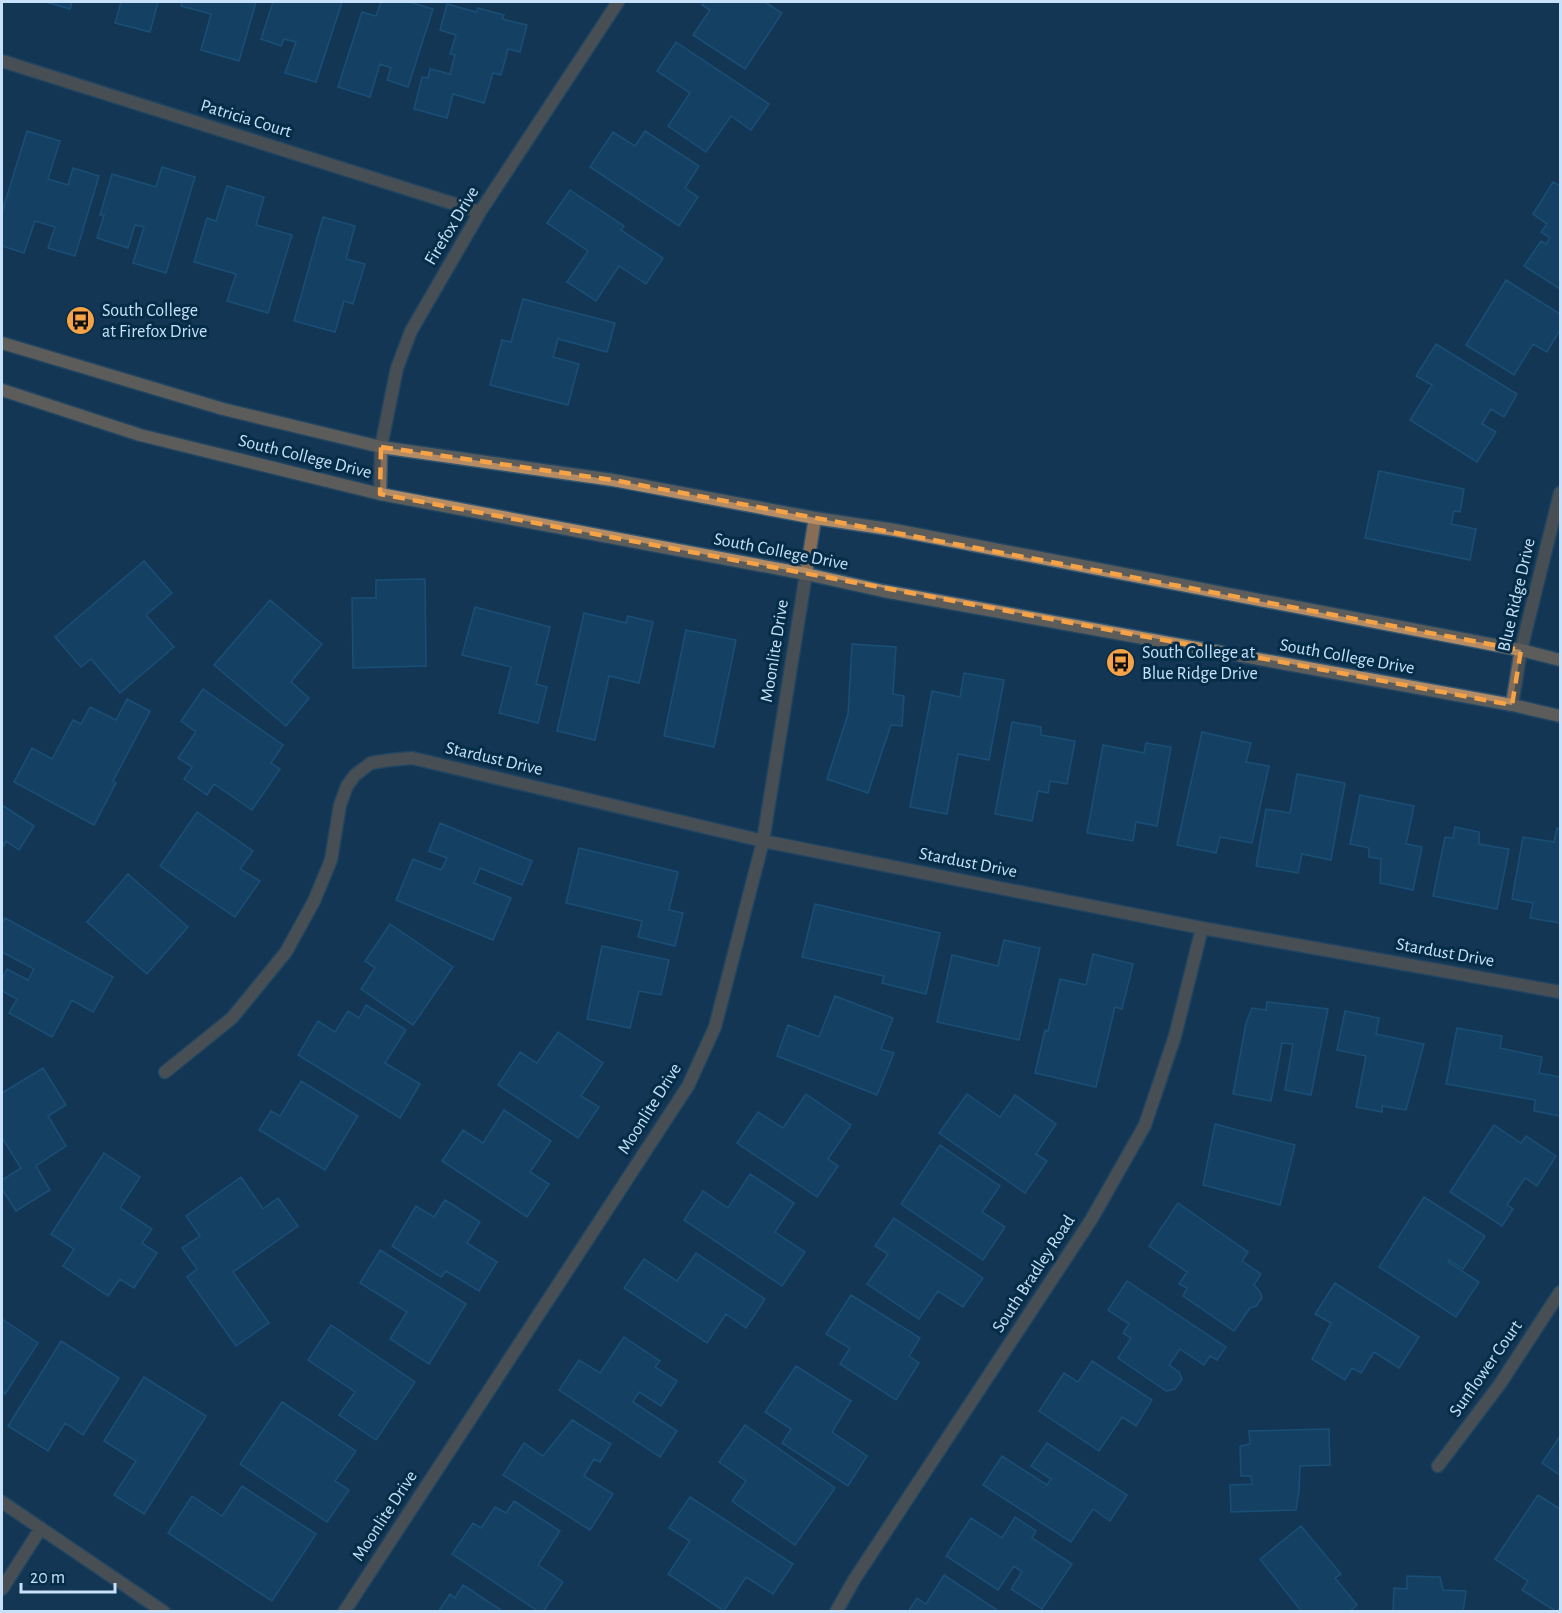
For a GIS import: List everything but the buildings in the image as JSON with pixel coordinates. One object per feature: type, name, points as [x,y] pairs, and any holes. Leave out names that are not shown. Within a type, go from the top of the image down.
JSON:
[{"type":"street","name":"Firefox Drive","points":[[380,494],[381,447],[397,368],[411,330],[480,212],[618,2]]},
{"type":"street","name":"Patricia Court","points":[[2,61],[480,212]]},
{"type":"street","name":"South College Drive","points":[[2,343],[223,409],[381,447],[613,480],[815,518],[906,532],[1521,650],[1560,660]]},
{"type":"street","name":"South College Drive","points":[[2,390],[140,435],[380,494],[806,574],[883,591],[1512,705],[1560,716]]},
{"type":"street","name":"Blue Ridge Drive","points":[[1512,705],[1521,650],[1560,494]]},
{"type":"street","name":"Moonlite Drive","points":[[344,1611],[688,1086],[715,1027],[763,841],[815,518]]},
{"type":"street","name":"Stardust Drive","points":[[165,1072],[232,1018],[286,952],[314,901],[331,860],[340,805],[347,786],[355,775],[371,763],[412,758],[763,841],[1202,928],[1560,992]]},
{"type":"street","name":"South Bradley Road","points":[[836,1611],[854,1580],[1091,1220],[1144,1125],[1175,1036],[1202,928]]},
{"type":"street","name":"Sunflower Court","points":[[1438,1466],[1500,1384],[1560,1292]]},
{"type":"street","points":[[2,1502],[164,1611]]},
{"type":"street","points":[[2,1589],[41,1528]]},
{"type":"highlighted area","points":[[381,447],[613,480],[1521,650],[1512,705],[380,494]]},
{"type":"place","name":"South College at Firefox Drive","points":[[81,321]]},
{"type":"place","name":"South College at Blue Ridge Drive","points":[[1121,663]]}]
